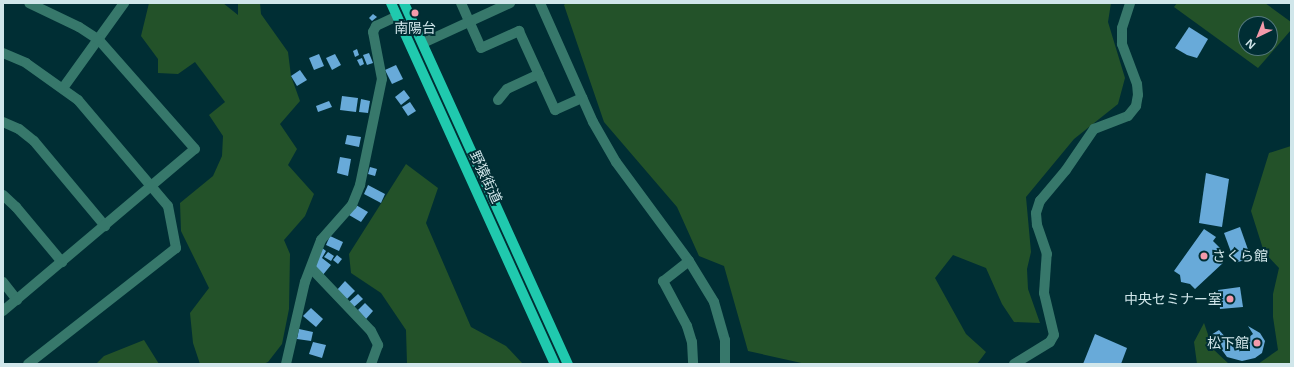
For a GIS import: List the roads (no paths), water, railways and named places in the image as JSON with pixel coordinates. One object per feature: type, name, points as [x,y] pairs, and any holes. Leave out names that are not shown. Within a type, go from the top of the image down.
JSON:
[{"type":"main road","name":"野猿街道","points":[[391,3],[555,364]]},
{"type":"main road","name":"野猿街道","points":[[404,3],[568,364]]},
{"type":"street","points":[[3,311],[152,187],[194,148],[99,40],[79,27],[29,3]]},
{"type":"street","points":[[63,88],[99,40],[124,3]]},
{"type":"street","points":[[461,3],[481,48],[519,31],[555,110],[582,98]]},
{"type":"street","points":[[423,43],[510,3]]},
{"type":"street","points":[[540,3],[582,98],[616,162],[689,261],[714,302],[725,340],[725,364]]},
{"type":"street","points":[[1014,364],[1050,342],[1054,335],[1044,293],[1047,254],[1037,225],[1036,213],[1040,201],[1066,170],[1094,130],[1128,116],[1136,106],[1138,95],[1137,84],[1122,44],[1122,28],[1130,3]]},
{"type":"street","points":[[286,364],[305,282],[321,240],[352,205],[360,185],[382,79],[373,32],[376,26],[397,16]]},
{"type":"street","points":[[3,53],[26,63],[78,100],[168,206],[176,248],[28,364]]},
{"type":"street","points":[[498,100],[507,89],[539,74]]},
{"type":"street","points":[[3,122],[19,129],[39,146],[105,226]]},
{"type":"street","points":[[3,195],[16,207],[62,262]]},
{"type":"street","points":[[689,261],[663,281],[687,326],[692,342],[693,364]]},
{"type":"street","points":[[311,268],[370,331],[378,345],[371,364]]},
{"type":"street","points":[[3,282],[17,300]]},
{"type":"place","name":"南陽台","points":[[415,13]]},
{"type":"place","name":"さくら館","points":[[1204,256]]},
{"type":"place","name":"中央セミナー室","points":[[1230,299]]},
{"type":"place","name":"松下館","points":[[1257,343]]}]
